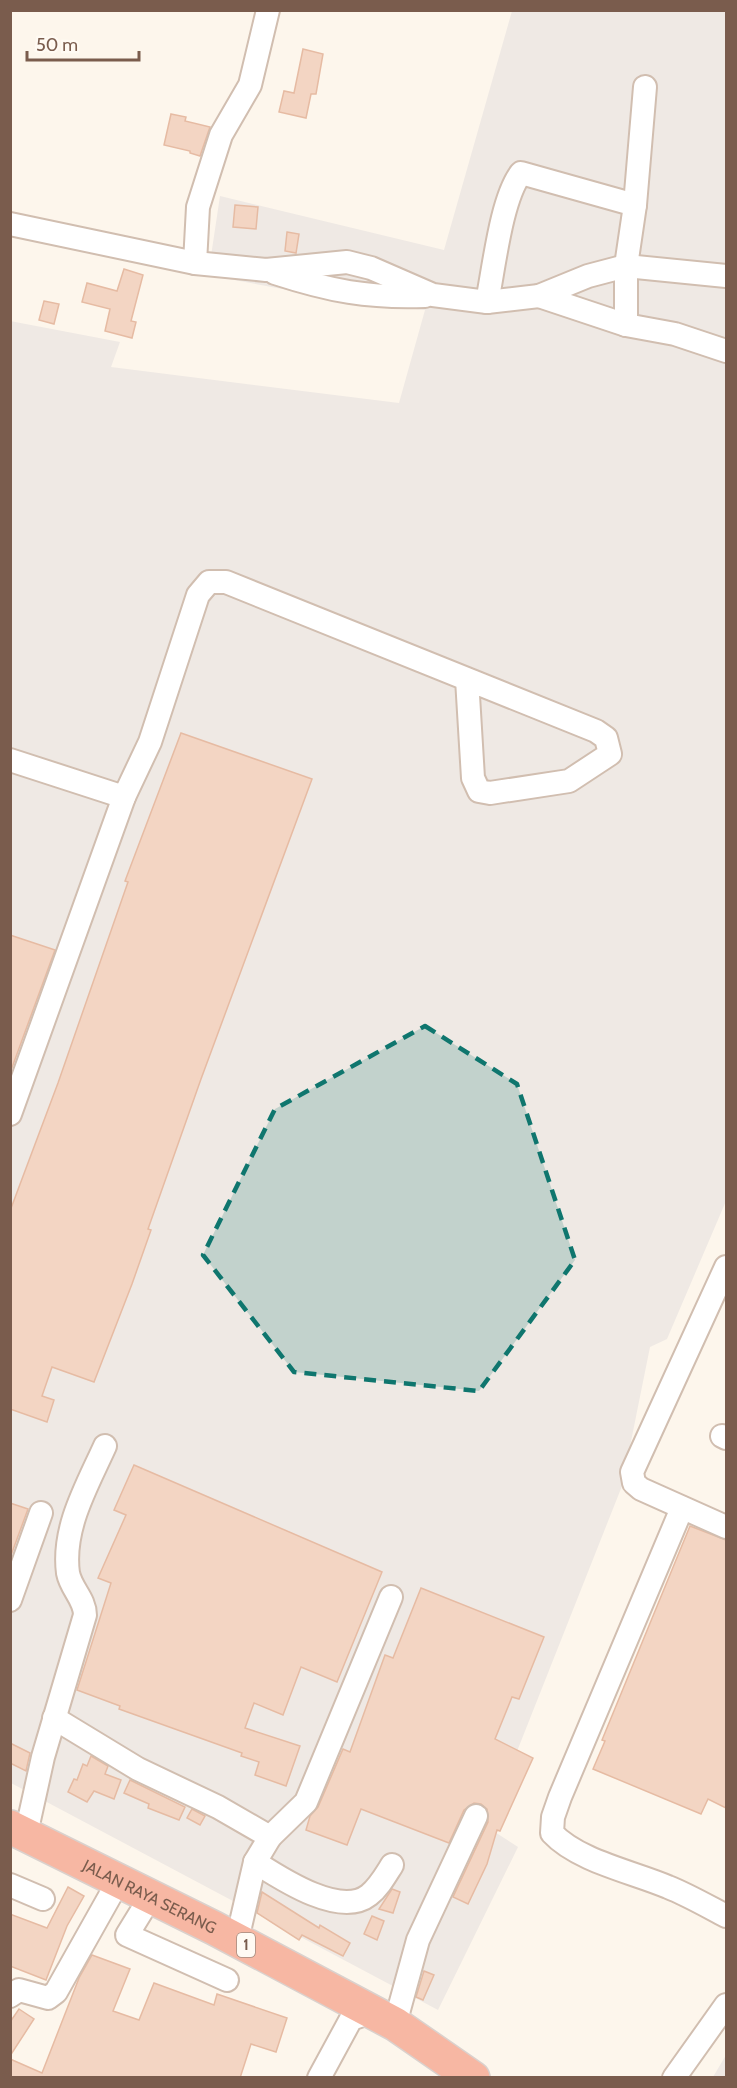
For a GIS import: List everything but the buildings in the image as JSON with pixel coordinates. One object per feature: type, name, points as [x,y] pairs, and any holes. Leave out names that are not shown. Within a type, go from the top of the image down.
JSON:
[{"type":"highway","name":"JALAN RAYA SERANG","points":[[18,1830],[237,1940],[383,2018],[473,2078]]},
{"type":"street","points":[[195,263],[198,207],[221,135],[250,85],[268,10]]},
{"type":"street","points":[[626,325],[626,266],[635,206],[645,87]]},
{"type":"street","points":[[487,302],[506,210],[515,180],[521,173],[635,206]]},
{"type":"street","points":[[10,224],[195,263],[266,270],[347,262],[371,268],[433,295]]},
{"type":"street","points":[[266,270],[316,286],[357,295],[433,295],[487,302],[539,296],[588,276],[626,266],[726,276]]},
{"type":"street","points":[[539,296],[626,325],[675,334],[726,351]]},
{"type":"street","points":[[10,1114],[124,798],[150,742],[198,595],[209,582],[226,582],[467,679],[596,731],[606,738],[610,754],[569,781],[490,793],[479,791],[473,778],[467,679]]},
{"type":"street","points":[[10,760],[124,798]]},
{"type":"street","points":[[726,1267],[632,1472],[634,1482],[641,1489],[726,1527]]},
{"type":"street","points":[[18,1830],[84,1615],[85,1605],[69,1577],[67,1543],[76,1514],[105,1446]]},
{"type":"street","points":[[682,1508],[560,1797],[553,1816],[552,1833],[562,1844],[669,1887],[726,1916]]},
{"type":"street","points":[[10,1600],[41,1514]]},
{"type":"street","points":[[237,1940],[255,1862],[270,1837],[306,1802],[391,1597]]},
{"type":"street","points":[[54,1718],[138,1769],[218,1807],[270,1837]]},
{"type":"street","points":[[319,2078],[351,2019],[383,2018],[476,1816]]},
{"type":"street","points":[[255,1862],[329,1900],[352,1901],[368,1896],[392,1865]]},
{"type":"street","points":[[10,1996],[19,1990],[48,1998],[56,1992],[119,1880]]},
{"type":"street","points":[[10,1886],[43,1899]]},
{"type":"street","points":[[151,1896],[127,1935],[227,1980]]},
{"type":"street","points":[[674,2078],[726,2006]]},
{"type":"highlighted area","points":[[425,1026],[517,1084],[575,1260],[479,1391],[294,1372],[203,1255],[275,1109]]},
{"type":"shaded area","points":[[512,11],[726,11],[726,1201],[667,1339],[650,1347],[622,1486],[487,1827],[518,1847],[438,2010],[11,1783],[10,321],[120,342],[111,367],[399,403],[425,310],[358,303],[180,270],[211,256],[220,196],[444,250]]},
{"type":"shaded area","points":[[726,2055],[726,2077],[713,2077]]}]
